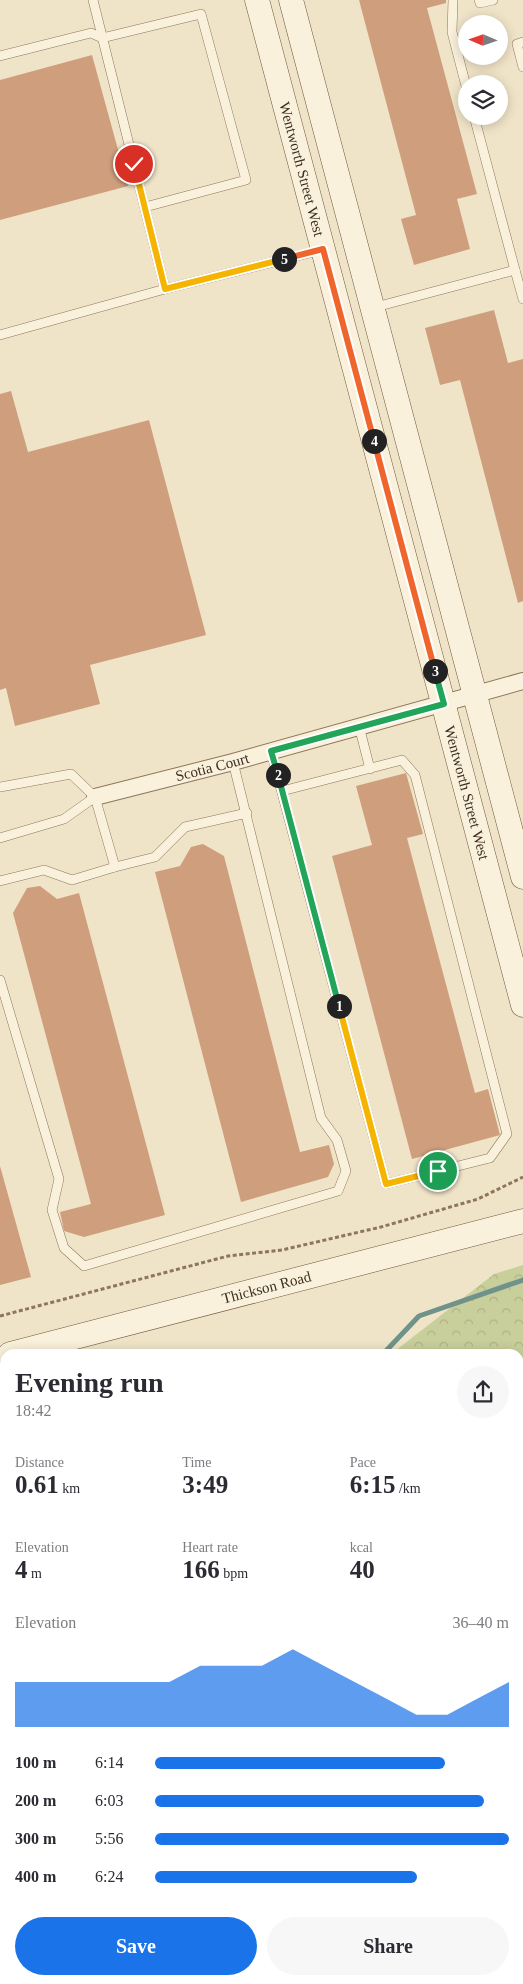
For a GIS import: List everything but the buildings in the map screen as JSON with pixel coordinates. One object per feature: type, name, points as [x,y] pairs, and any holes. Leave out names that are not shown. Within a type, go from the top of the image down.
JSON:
[{"type":"main road","name":"Wentworth Street West","points":[[257,0],[523,1005]]},
{"type":"main road","points":[[291,0],[523,877]]},
{"type":"main road","name":"Thickson Road","points":[[29,1349],[523,1221]]},
{"type":"street","name":"Scotia Court","points":[[94,797],[233,762],[523,681]]},
{"type":"lane","points":[[93,0],[165,289]]},
{"type":"lane","points":[[453,0],[452,32],[463,75]]},
{"type":"lane","points":[[479,0],[480,3],[493,0]]},
{"type":"lane","points":[[0,56],[91,33],[102,38],[201,14],[246,180],[145,207]]},
{"type":"lane","points":[[523,42],[517,44],[523,67]]},
{"type":"lane","points":[[476,125],[523,299]]},
{"type":"lane","points":[[0,335],[165,289],[323,249]]},
{"type":"lane","points":[[372,308],[515,270]]},
{"type":"lane","points":[[359,726],[370,768]]},
{"type":"lane","points":[[271,751],[386,1184],[490,1158],[507,1134],[415,774],[402,760],[282,791]]},
{"type":"lane","points":[[0,980],[59,1179],[52,1210],[64,1248],[84,1266],[338,1192],[346,1171],[337,1140],[321,1118],[233,762]]},
{"type":"lane","points":[[0,787],[71,774],[94,797],[115,867]]},
{"type":"lane","points":[[0,838],[64,819],[94,797]]},
{"type":"lane","points":[[0,881],[44,870],[72,880],[155,857],[185,827],[247,813]]},
{"type":"path","points":[[0,1316],[228,1256],[282,1250],[381,1227],[478,1199],[523,1177]]},
{"type":"green space","points":[[523,1265],[523,1349],[397,1349],[494,1274]]},
{"type":"waterway","points":[[388,1349],[419,1316],[523,1280]]},
{"type":"route","points":[[134,164],[165,289],[323,249],[444,704],[271,751],[386,1184],[438,1171]]}]
